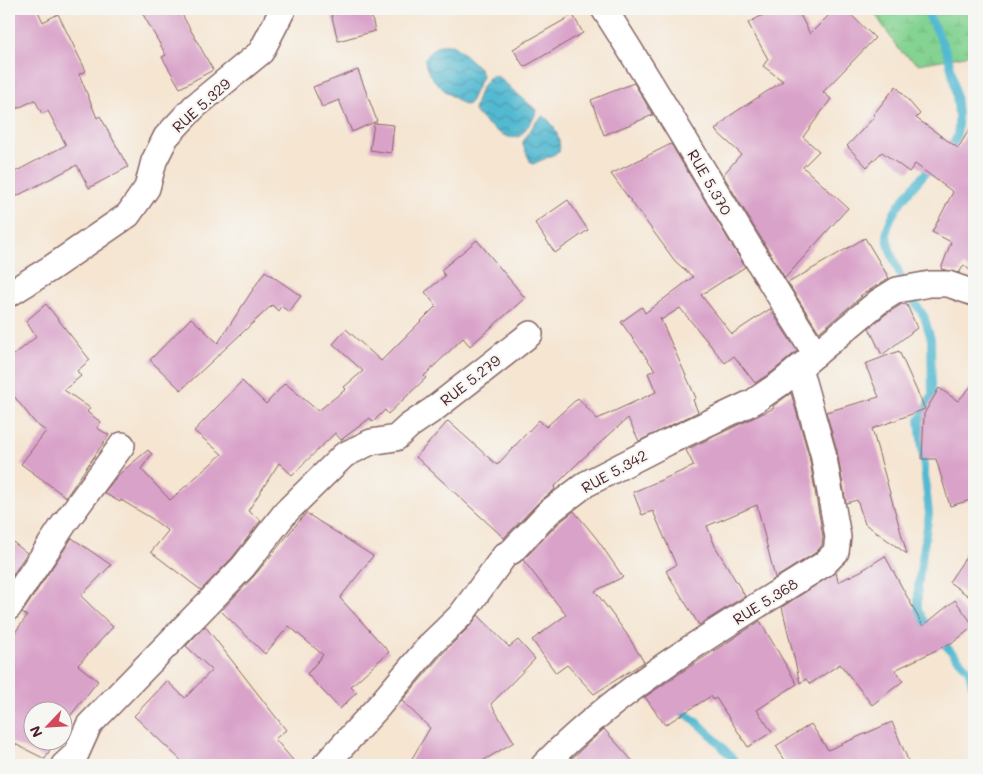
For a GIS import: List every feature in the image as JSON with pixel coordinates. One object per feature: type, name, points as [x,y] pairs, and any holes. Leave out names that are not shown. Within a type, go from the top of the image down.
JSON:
[{"type":"street","name":"RUE 5.329","points":[[9,294],[59,263],[128,215],[147,188],[154,161],[166,137],[194,107],[261,52],[283,9]]},
{"type":"street","name":"RUE 5.370","points":[[604,9],[661,100],[777,294],[808,361]]},
{"type":"street","name":"RUE 5.342","points":[[324,765],[378,707],[431,644],[461,615],[505,555],[549,512],[586,484],[676,438],[753,402],[781,383],[878,302],[897,290],[930,284],[948,284],[974,293]]},
{"type":"street","name":"RUE 5.279","points":[[64,765],[76,754],[89,725],[243,567],[286,512],[344,455],[371,442],[396,438],[409,426],[530,334]]},
{"type":"street","name":"RUE 5.368","points":[[544,765],[572,737],[617,700],[721,628],[824,564],[836,552],[838,536],[808,361]]},
{"type":"street","points":[[9,607],[64,524],[122,445]]},
{"type":"green space","points":[[872,9],[974,9],[974,49],[965,56],[918,64],[899,50]]},
{"type":"water","points":[[440,45],[452,45],[480,69],[482,76],[469,104],[464,105],[451,96],[438,85],[429,72],[425,58],[433,49]]},
{"type":"water","points":[[491,76],[497,76],[536,110],[533,119],[520,136],[515,138],[502,134],[474,111],[480,92]]},
{"type":"water","points":[[543,116],[550,122],[556,132],[560,147],[559,152],[533,164],[523,142],[535,123]]},
{"type":"building","points":[[9,9],[37,9],[43,22],[58,14],[86,71],[79,74],[97,118],[100,116],[128,167],[89,188],[77,165],[9,200],[9,175],[66,145],[48,111],[42,114],[35,100],[16,109],[14,104],[9,107]]},
{"type":"building","points":[[140,9],[179,9],[213,70],[180,88],[162,57],[166,55]]},
{"type":"building","points":[[330,9],[370,9],[375,31],[338,41]]},
{"type":"building","points":[[774,9],[797,9],[810,34],[835,9],[845,9],[875,38],[823,92],[831,99],[803,137],[819,151],[803,167],[848,208],[785,278],[723,175],[741,154],[715,130],[731,115],[783,81],[763,66],[768,59],[748,23]]},
{"type":"building","points":[[573,15],[583,33],[524,67],[513,49]]},
{"type":"building","points":[[358,70],[377,121],[352,132],[339,100],[322,107],[313,87]]},
{"type":"building","points":[[634,83],[653,115],[604,135],[591,100]]},
{"type":"building","points":[[896,86],[920,114],[916,118],[958,148],[974,122],[974,274],[964,265],[959,273],[941,269],[951,242],[932,232],[953,192],[915,164],[909,172],[882,152],[867,167],[847,146],[875,116],[873,115]]},
{"type":"building","points":[[374,123],[394,125],[391,153],[370,150]]},
{"type":"building","points":[[671,144],[745,267],[701,295],[732,334],[770,309],[797,351],[772,372],[755,383],[734,356],[725,363],[680,308],[661,320],[660,318],[696,398],[693,400],[698,412],[639,441],[628,418],[580,461],[554,487],[555,489],[539,502],[504,538],[416,457],[448,421],[497,465],[539,420],[546,427],[578,398],[597,419],[656,392],[648,373],[655,370],[621,322],[642,307],[645,313],[693,277],[675,261],[611,174]]},
{"type":"building","points":[[568,200],[588,230],[555,253],[535,223]]},
{"type":"building","points":[[865,238],[889,278],[860,296],[862,296],[819,332],[788,283]]},
{"type":"building","points":[[477,240],[525,298],[470,346],[463,338],[424,376],[426,378],[388,414],[385,410],[373,422],[370,418],[341,440],[335,433],[292,475],[279,463],[248,511],[261,520],[232,558],[201,590],[151,552],[168,531],[121,500],[120,502],[104,493],[118,475],[148,450],[152,454],[141,469],[170,500],[222,454],[194,431],[242,381],[266,404],[285,383],[318,411],[346,389],[344,387],[363,371],[333,344],[346,329],[381,361],[436,306],[425,292],[445,276],[441,270]]},
{"type":"building","points":[[265,271],[301,296],[289,312],[281,306],[278,311],[272,305],[181,390],[150,360],[191,318],[218,343]]},
{"type":"building","points":[[46,304],[90,360],[77,371],[81,376],[64,390],[90,408],[87,412],[101,422],[97,428],[109,435],[66,497],[21,464],[46,431],[36,424],[9,390],[9,359],[36,337],[26,321]]},
{"type":"building","points":[[902,304],[907,305],[917,328],[882,355],[869,328]]},
{"type":"building","points":[[899,351],[925,409],[872,429],[907,554],[865,524],[857,500],[846,503],[837,450],[826,412],[879,397],[865,364]]},
{"type":"building","points":[[974,383],[974,499],[950,506],[936,459],[922,459],[924,414],[939,388],[958,401]]},
{"type":"building","points":[[791,393],[809,456],[823,537],[822,545],[815,553],[775,578],[757,505],[707,526],[715,546],[745,596],[699,625],[666,571],[676,565],[653,511],[642,515],[633,492],[694,466],[686,450],[774,408],[773,406]]},
{"type":"building","points":[[574,511],[597,539],[623,577],[595,591],[626,633],[644,662],[594,694],[567,665],[556,673],[532,640],[566,615],[523,560],[559,523]]},
{"type":"building","points":[[306,513],[373,556],[340,598],[389,652],[351,686],[357,692],[340,709],[307,674],[323,655],[289,626],[265,654],[221,611],[254,576]]},
{"type":"building","points":[[72,538],[111,565],[81,596],[113,627],[78,665],[98,681],[72,714],[72,702],[22,702],[22,748],[9,741],[9,641],[27,616],[22,613]]},
{"type":"building","points":[[9,539],[27,553],[9,581]]},
{"type":"building","points":[[974,545],[974,600],[949,582]]},
{"type":"building","points":[[885,556],[923,626],[955,600],[974,626],[955,641],[895,670],[903,681],[872,705],[840,664],[810,684],[806,679],[800,683],[782,607],[836,572],[838,582],[861,571]]},
{"type":"building","points":[[478,615],[509,647],[518,640],[535,659],[491,704],[514,742],[476,765],[408,765],[430,728],[402,701]]},
{"type":"building","points":[[760,621],[797,684],[757,710],[772,732],[748,747],[716,698],[713,700],[711,696],[665,725],[645,697]]},
{"type":"building","points":[[205,626],[286,730],[275,739],[297,765],[186,765],[134,716],[167,681],[185,698],[212,670],[186,646]]},
{"type":"building","points":[[892,722],[910,765],[788,765],[776,746],[811,724],[828,750]]},
{"type":"building","points":[[604,729],[636,765],[565,765],[585,746]]},
{"type":"building","points":[[31,752],[49,752],[45,759]]},
{"type":"waterway","points":[[925,9],[947,54],[956,94],[957,134],[954,143],[947,151]]},
{"type":"waterway","points":[[905,286],[889,246],[888,226],[897,207],[932,166]]},
{"type":"waterway","points":[[908,293],[924,316],[931,339],[932,395],[919,420],[929,514],[918,585],[918,609],[927,626],[968,669],[974,692]]},
{"type":"waterway","points":[[677,709],[694,720],[715,739],[735,761],[729,765]]}]
